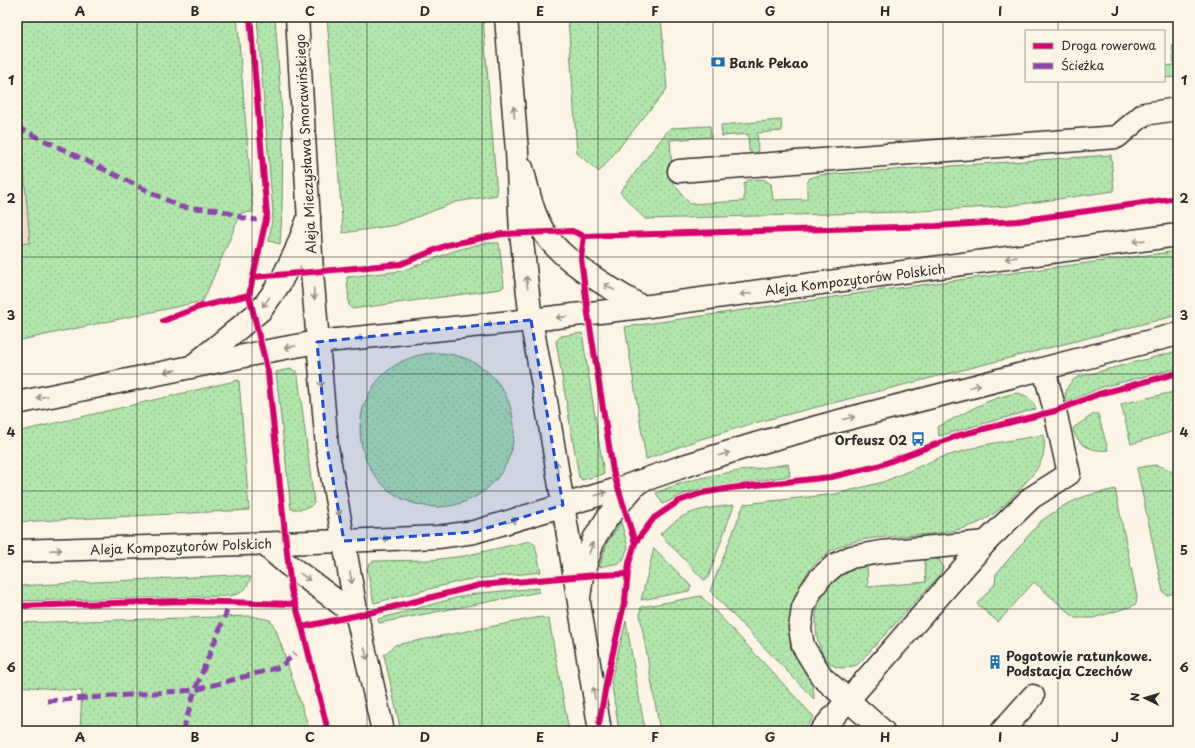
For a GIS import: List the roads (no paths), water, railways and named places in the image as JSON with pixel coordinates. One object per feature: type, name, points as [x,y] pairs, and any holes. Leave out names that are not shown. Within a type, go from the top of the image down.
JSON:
[{"type":"street","name":"Aleja Mieczysława Smorawińskiego","points":[[298,17],[309,217],[327,447],[344,541]]},
{"type":"street","points":[[506,17],[517,151],[521,233],[531,320],[600,731]]},
{"type":"street","points":[[679,171],[1117,137],[1144,114],[1178,110]]},
{"type":"street","points":[[517,151],[535,211],[544,232],[560,252],[606,286],[642,307]]},
{"type":"street","points":[[193,366],[261,310],[280,283],[295,253],[309,217]]},
{"type":"street","name":"Aleja Kompozytorów Polskich","points":[[318,342],[642,307],[1177,233]]},
{"type":"street","points":[[563,505],[730,452],[813,428],[1178,334]]},
{"type":"street","points":[[17,403],[193,366],[318,342]]},
{"type":"street","points":[[820,731],[986,542],[1031,498],[1069,474],[1044,369]]},
{"type":"street","points":[[579,599],[582,576],[594,539],[608,517],[639,481]]},
{"type":"street","name":"Aleja Kompozytorów Polskich","points":[[17,551],[264,544],[438,537],[474,532],[563,505]]},
{"type":"street","points":[[344,541],[357,616],[383,731]]},
{"type":"street","points":[[882,731],[822,677],[802,646],[800,628],[803,608],[810,592],[820,578],[835,565],[851,557],[866,554],[986,542]]},
{"type":"street","points":[[264,544],[287,564],[357,616]]},
{"type":"street","points":[[1002,731],[1033,696]]},
{"type":"place","name":"Bank Pekao","points":[[718,62]]},
{"type":"place","name":"Orfeusz 02","points":[[918,439]]},
{"type":"place","name":"Pogotowie ratunkowe. Podstacja Czechów","points":[[995,662]]}]
